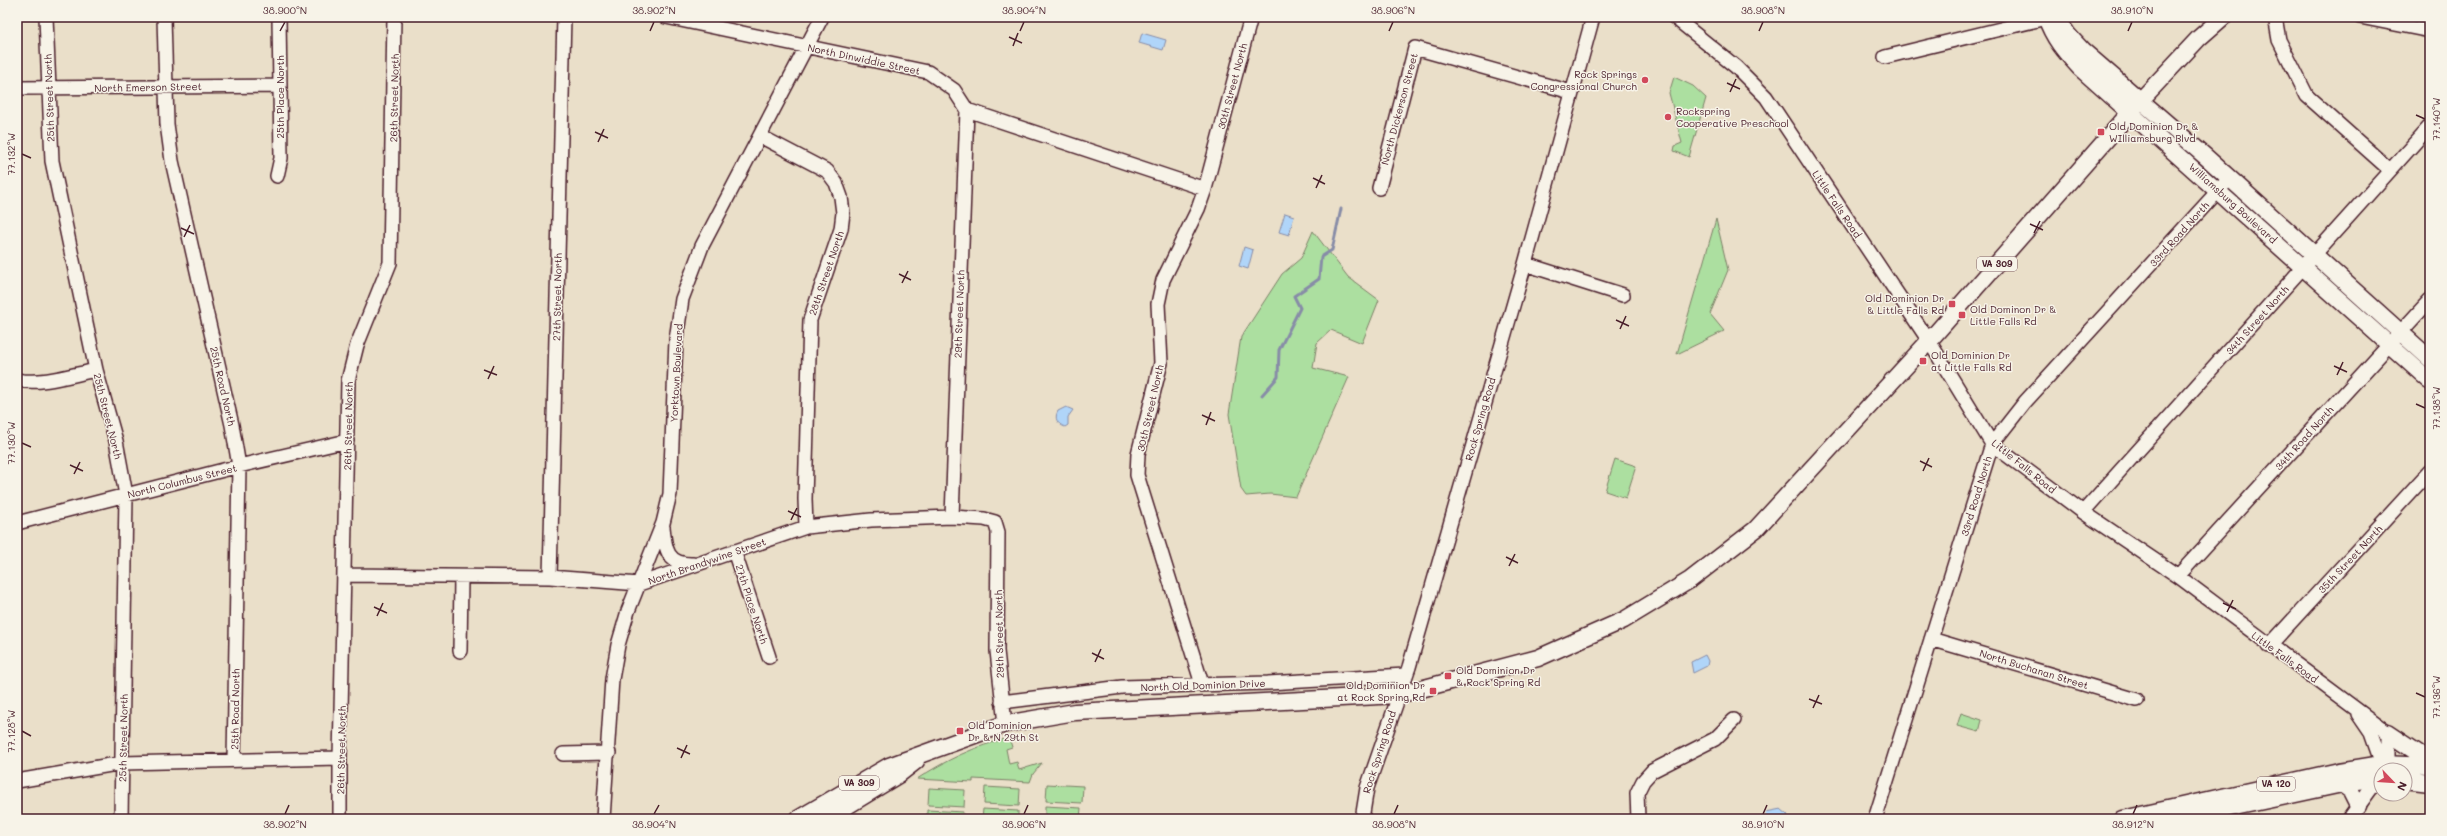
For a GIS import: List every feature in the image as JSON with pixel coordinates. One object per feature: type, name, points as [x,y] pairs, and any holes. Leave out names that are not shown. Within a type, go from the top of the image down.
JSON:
[{"type":"main road","name":"Williamsburg Boulevard","points":[[2049,17],[2053,35],[2064,51],[2136,106],[2224,184],[2315,255],[2395,339],[2430,381]]},
{"type":"main road","name":"VA 309","points":[[798,819],[889,766],[923,755],[1005,724],[1075,712],[1398,695],[1538,658],[1611,627],[1681,586],[1756,528],[1929,341],[2136,106],[2199,38],[2223,17]]},
{"type":"main road","name":"Williamsburg Boulevard","points":[[2224,184],[2304,268],[2395,339],[2430,359]]},
{"type":"main road","points":[[2388,733],[2430,761]]},
{"type":"main road","name":"VA 309","points":[[826,819],[898,775],[923,755]]},
{"type":"main road","name":"VA 120","points":[[2413,769],[2430,766]]},
{"type":"main road","name":"VA 120","points":[[2180,815],[2373,775]]},
{"type":"main road","name":"VA 120","points":[[2123,819],[2180,815],[2342,784],[2373,776]]},
{"type":"main road","points":[[2413,781],[2430,783]]},
{"type":"main road","points":[[2342,784],[2350,790],[2358,806]]},
{"type":"street","name":"25th Street North","points":[[46,17],[52,161],[96,370],[116,441],[126,494],[121,819]]},
{"type":"street","name":"25th Road North","points":[[164,17],[166,124],[172,162],[232,425],[239,466],[234,760]]},
{"type":"street","name":"25th Place North","points":[[277,176],[281,158],[280,17]]},
{"type":"street","name":"26th Street North","points":[[340,819],[340,758],[346,576],[348,381],[356,345],[390,263],[394,17]]},
{"type":"street","name":"27th Street North","points":[[550,577],[564,17]]},
{"type":"street","name":"North Dinwiddie Street","points":[[666,17],[806,47],[894,63],[928,72],[954,90],[966,110]]},
{"type":"street","name":"Yorktown Boulevard","points":[[603,819],[605,771],[609,753],[614,662],[622,628],[663,523],[672,477],[676,340],[682,299],[694,263],[822,17]]},
{"type":"street","name":"30th Street North","points":[[1202,684],[1137,475],[1138,454],[1161,363],[1158,304],[1163,280],[1198,209],[1205,189],[1251,17]]},
{"type":"street","name":"Rock Spring Road","points":[[1362,819],[1365,794],[1398,695],[1406,676],[1526,264],[1571,92],[1593,17]]},
{"type":"street","name":"Little Falls Road","points":[[1674,17],[1736,68],[1766,97],[1929,341],[1992,444],[2083,512],[2178,576],[2269,646],[2352,705],[2388,733]]},
{"type":"street","points":[[1885,57],[2049,17]]},
{"type":"street","points":[[2275,17],[2279,40],[2307,96],[2390,170]]},
{"type":"street","points":[[2360,17],[2430,31]]},
{"type":"street","name":"North Dickerson Street","points":[[1378,188],[1415,48],[1571,92]]},
{"type":"street","name":"North Emerson Street","points":[[17,88],[280,86]]},
{"type":"street","points":[[966,110],[1205,189]]},
{"type":"street","name":"29th Street North","points":[[952,517],[966,110]]},
{"type":"street","name":"34th Street North","points":[[2083,512],[2304,268],[2430,126]]},
{"type":"street","name":"28th Street North","points":[[760,136],[827,171],[836,183],[842,197],[843,213],[841,229],[810,320],[805,499],[806,527]]},
{"type":"street","name":"33rd Road North","points":[[1875,819],[1992,444],[2025,402],[2224,184]]},
{"type":"street","points":[[1526,264],[1623,295]]},
{"type":"street","name":"34th Road North","points":[[2178,576],[2430,300]]},
{"type":"street","points":[[17,380],[26,382],[55,379],[96,370]]},
{"type":"street","name":"North Columbus Street","points":[[17,523],[239,466],[347,442]]},
{"type":"street","name":"35th Street North","points":[[2269,646],[2430,472]]},
{"type":"street","name":"North Brandywine Street","points":[[346,576],[462,578],[550,577],[639,584],[806,527],[871,520],[952,517],[984,519],[995,522]]},
{"type":"street","name":"29th Street North","points":[[995,522],[998,532],[997,652],[1005,724]]},
{"type":"street","points":[[663,523],[664,544],[669,556],[684,564],[698,564]]},
{"type":"street","name":"27th Place North","points":[[734,551],[769,657]]},
{"type":"street","points":[[460,651],[462,578]]},
{"type":"street","name":"North Buchanan Street","points":[[1931,639],[2137,700]]},
{"type":"street","name":"North Old Dominion Drive","points":[[1002,702],[1122,687],[1268,683],[1406,676]]},
{"type":"street","name":"Little Falls Road","points":[[2352,705],[2371,733],[2377,762]]},
{"type":"street","points":[[1638,819],[1637,793],[1643,781],[1652,771],[1715,739],[1734,720]]},
{"type":"street","points":[[2386,762],[2388,757],[2388,733]]},
{"type":"street","name":"Yorktown Boulevard","points":[[609,753],[613,771],[611,819]]},
{"type":"street","points":[[563,754],[609,753]]},
{"type":"street","points":[[17,781],[122,763],[340,758]]},
{"type":"street","points":[[2349,819],[2373,784]]},
{"type":"green space","points":[[1674,77],[1693,86],[1706,98],[1689,157],[1674,151],[1675,146],[1682,143],[1669,93]]},
{"type":"green space","points":[[1716,219],[1728,270],[1710,314],[1724,331],[1677,354]]},
{"type":"green space","points":[[1313,231],[1348,277],[1379,300],[1362,343],[1331,330],[1317,343],[1313,368],[1349,377],[1296,497],[1270,494],[1246,496],[1241,489],[1229,414],[1241,337],[1282,274],[1301,258]]},
{"type":"green space","points":[[1615,459],[1636,466],[1626,498],[1605,491]]},
{"type":"green space","points":[[1961,713],[1982,720],[1979,732],[1957,726]]},
{"type":"green space","points":[[1009,738],[1012,747],[1006,749],[1009,764],[1017,762],[1019,770],[1042,763],[1033,774],[1030,782],[973,779],[973,782],[917,779],[961,754],[996,741]]},
{"type":"green space","points":[[1047,784],[1083,786],[1082,803],[1046,801]]},
{"type":"green space","points":[[985,787],[1020,789],[1019,806],[984,804]]},
{"type":"green space","points":[[929,788],[965,790],[964,807],[928,805]]},
{"type":"green space","points":[[1045,806],[1081,808],[1080,819],[1045,819]]},
{"type":"green space","points":[[983,809],[1018,811],[1018,819],[982,819]]},
{"type":"green space","points":[[927,810],[963,812],[962,819],[927,819]]},
{"type":"water","points":[[1142,33],[1166,40],[1163,50],[1139,43]]},
{"type":"water","points":[[1285,213],[1294,216],[1289,235],[1279,232]]},
{"type":"water","points":[[1244,247],[1253,250],[1248,269],[1239,266]]},
{"type":"water","points":[[1066,407],[1073,410],[1068,417],[1068,425],[1065,427],[1058,422],[1056,416],[1058,411]]},
{"type":"water","points":[[1705,655],[1708,661],[1707,666],[1693,673],[1691,662]]},
{"type":"water","points":[[1781,809],[1788,815],[1786,819],[1767,819],[1766,812]]},
{"type":"waterway","points":[[1262,395],[1278,377],[1279,350],[1300,308],[1294,296],[1319,279],[1321,257],[1332,250],[1341,209]]},
{"type":"place","name":"Rock Springs Congressional Church","points":[[1645,80]]},
{"type":"place","name":"Rockspring Cooperative Preschool","points":[[1668,117]]},
{"type":"place","name":"Old Dominion Dr & WIlliamsburg Blvd","points":[[2101,132]]},
{"type":"place","name":"Old Dominion Dr & Little Falls Rd","points":[[1952,304]]},
{"type":"place","name":"Old Dominon Dr & Little Falls Rd","points":[[1962,315]]},
{"type":"place","name":"Old Dominion Dr at Little Falls Rd","points":[[1923,361]]},
{"type":"place","name":"Old Dominion Dr & Rock Spring Rd","points":[[1448,676]]},
{"type":"place","name":"Old Dominion Dr at Rock Spring Rd","points":[[1433,691]]},
{"type":"place","name":"Old Dominion Dr & N 29th St","points":[[960,731]]}]
